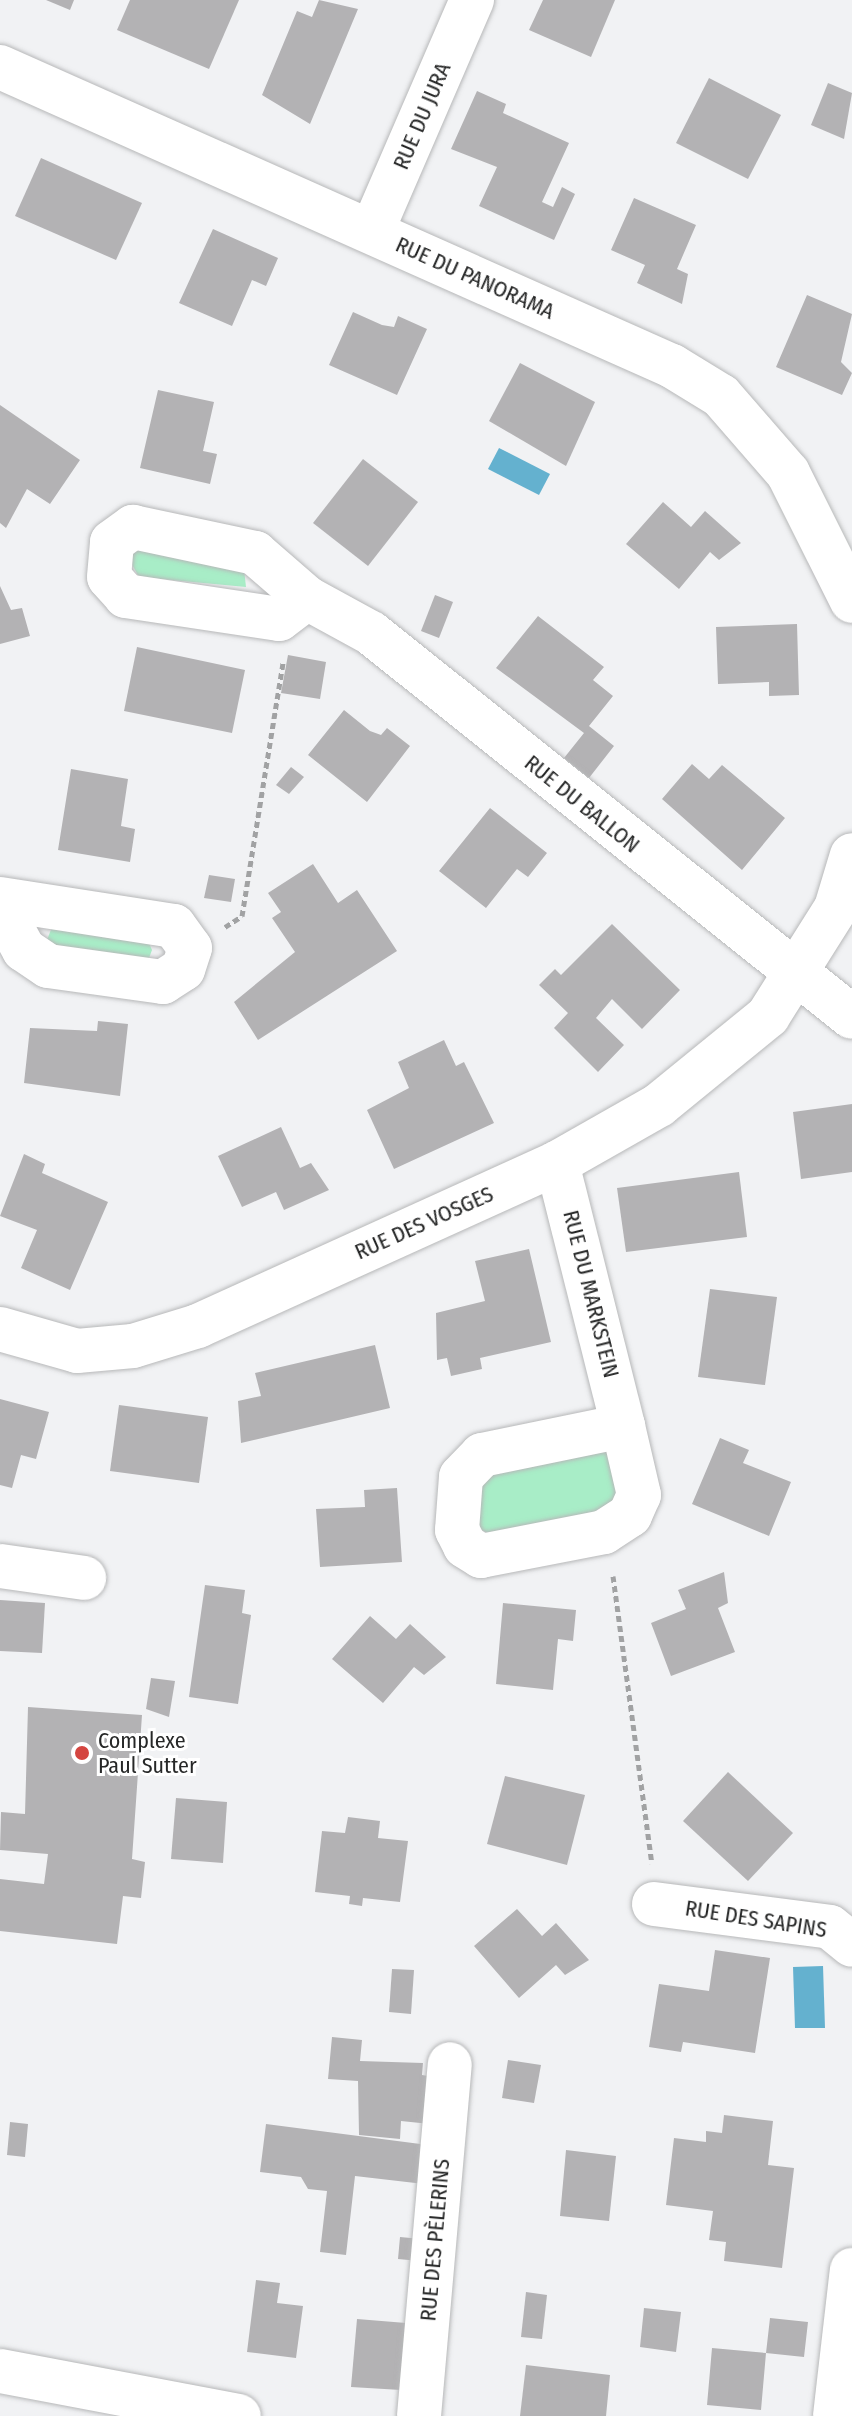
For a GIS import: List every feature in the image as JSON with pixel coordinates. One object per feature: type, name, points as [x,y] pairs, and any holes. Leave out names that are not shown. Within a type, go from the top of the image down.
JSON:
[{"type":"street","name":"RUE DU JURA","points":[[372,231],[472,0]]},
{"type":"street","name":"RUE DU PANORAMA","points":[[0,67],[672,366],[721,396],[788,473],[852,601]]},
{"type":"street","name":"RUE DU BALLON","points":[[293,609],[371,633],[795,975],[852,1017]]},
{"type":"street","points":[[795,975],[836,908],[852,855]]},
{"type":"street","points":[[0,899],[174,926],[190,948],[183,969],[163,982],[48,966],[24,950],[0,906]]},
{"type":"street","name":"RUE DES VOSGES","points":[[0,1329],[77,1351],[133,1346],[198,1326],[557,1163],[721,1061],[768,1016],[795,975]]},
{"type":"street","name":"RUE DU MARKSTEIN","points":[[557,1163],[623,1426],[639,1495],[630,1515],[604,1532],[481,1556],[457,1530],[461,1477],[482,1455],[623,1426]]},
{"type":"street","points":[[0,1566],[84,1578]]},
{"type":"street","name":"RUE DES SAPINS","points":[[654,1904],[830,1927],[852,1945]]},
{"type":"street","name":"RUE DES PÈLERINS","points":[[419,2416],[450,2064]]},
{"type":"street","points":[[835,2416],[852,2270]]},
{"type":"street","points":[[0,2371],[239,2416]]},
{"type":"path","points":[[190,948],[242,916],[293,609]]},
{"type":"path","points":[[604,1532],[654,1904]]},
{"type":"green space","points":[[137,542],[243,560],[246,587],[139,577],[130,561]]},
{"type":"green space","points":[[52,927],[149,943],[152,950],[149,958],[57,955],[47,940]]},
{"type":"green space","points":[[599,1445],[609,1452],[618,1494],[607,1512],[490,1534],[477,1528],[474,1494],[484,1476]]},
{"type":"water","points":[[499,448],[550,474],[539,495],[488,469]]},
{"type":"water","points":[[823,1966],[825,2028],[795,2028],[793,1967]]},
{"type":"building","points":[[46,0],[74,0],[70,10]]},
{"type":"building","points":[[130,0],[239,0],[209,69],[117,30]]},
{"type":"building","points":[[319,0],[358,9],[310,124],[262,95],[297,11],[312,17]]},
{"type":"building","points":[[543,0],[615,0],[591,57],[529,30]]},
{"type":"building","points":[[709,78],[781,115],[748,179],[676,143]]},
{"type":"building","points":[[828,83],[852,93],[844,139],[811,125]]},
{"type":"building","points":[[477,91],[506,104],[503,113],[569,143],[542,202],[553,207],[562,187],[575,194],[554,240],[479,206],[497,167],[451,149]]},
{"type":"building","points":[[41,158],[142,203],[116,260],[15,216]]},
{"type":"building","points":[[634,198],[696,225],[677,269],[688,274],[682,304],[637,283],[645,265],[611,250]]},
{"type":"building","points":[[213,229],[278,258],[266,286],[252,280],[232,326],[179,303]]},
{"type":"building","points":[[807,295],[852,314],[841,362],[852,373],[842,395],[776,367]]},
{"type":"building","points":[[353,312],[394,327],[398,316],[427,329],[397,395],[329,365]]},
{"type":"building","points":[[520,363],[595,402],[566,466],[489,421]]},
{"type":"building","points":[[158,390],[214,402],[203,451],[217,454],[210,484],[140,468]]},
{"type":"building","points":[[0,405],[80,460],[50,504],[27,489],[6,528],[0,523]]},
{"type":"building","points":[[363,459],[418,502],[368,566],[313,523]]},
{"type":"building","points":[[663,502],[691,527],[705,511],[741,543],[719,560],[710,552],[679,589],[626,544]]},
{"type":"building","points":[[0,586],[11,610],[22,608],[30,636],[0,644]]},
{"type":"building","points":[[435,595],[453,602],[439,638],[421,631]]},
{"type":"building","points":[[538,616],[604,667],[593,680],[613,696],[589,726],[614,746],[589,778],[564,758],[584,733],[496,668]]},
{"type":"building","points":[[797,624],[799,695],[769,696],[769,682],[718,684],[716,627]]},
{"type":"building","points":[[137,647],[245,670],[232,733],[124,711]]},
{"type":"building","points":[[288,655],[326,662],[320,699],[281,693]]},
{"type":"building","points":[[344,710],[370,731],[381,735],[387,728],[410,746],[367,802],[308,755]]},
{"type":"building","points":[[692,764],[709,779],[722,765],[785,818],[742,870],[662,799]]},
{"type":"building","points":[[291,767],[304,777],[289,794],[276,785]]},
{"type":"building","points":[[71,769],[128,779],[121,826],[135,829],[130,862],[58,850]]},
{"type":"building","points":[[490,808],[547,853],[528,877],[517,869],[486,908],[439,871]]},
{"type":"building","points":[[313,864],[338,903],[357,890],[397,951],[258,1040],[234,1002],[295,952],[272,918],[281,912],[268,893]]},
{"type":"building","points":[[209,875],[235,879],[231,902],[204,898]]},
{"type":"building","points":[[612,924],[680,990],[642,1029],[612,999],[596,1018],[624,1045],[598,1072],[554,1028],[568,1013],[539,985],[555,969],[561,975]]},
{"type":"building","points":[[98,1021],[128,1024],[120,1096],[24,1083],[30,1028],[97,1031]]},
{"type":"building","points":[[444,1040],[456,1066],[464,1062],[494,1123],[394,1169],[367,1110],[409,1088],[398,1062]]},
{"type":"building","points":[[852,1104],[852,1172],[801,1179],[793,1112]]},
{"type":"building","points":[[281,1127],[300,1168],[311,1163],[329,1190],[284,1210],[276,1192],[242,1207],[218,1156]]},
{"type":"building","points":[[24,1154],[45,1164],[42,1173],[108,1202],[70,1290],[21,1268],[37,1230],[0,1216]]},
{"type":"building","points":[[739,1172],[747,1237],[626,1252],[617,1188]]},
{"type":"building","points":[[529,1249],[551,1342],[480,1358],[482,1369],[451,1376],[447,1358],[437,1360],[436,1313],[485,1301],[475,1261]]},
{"type":"building","points":[[710,1289],[777,1297],[765,1385],[698,1377]]},
{"type":"building","points":[[375,1345],[390,1408],[241,1443],[238,1401],[261,1396],[255,1373]]},
{"type":"building","points":[[0,1399],[49,1412],[36,1459],[21,1455],[12,1488],[0,1485]]},
{"type":"building","points":[[119,1405],[208,1417],[199,1483],[110,1471]]},
{"type":"building","points":[[720,1438],[749,1450],[743,1463],[791,1482],[769,1536],[692,1504]]},
{"type":"building","points":[[397,1488],[402,1562],[320,1567],[316,1509],[365,1507],[364,1490]]},
{"type":"building","points":[[724,1572],[728,1603],[718,1608],[735,1652],[671,1676],[651,1623],[686,1609],[678,1590]]},
{"type":"building","points":[[205,1585],[245,1590],[242,1613],[251,1615],[238,1704],[189,1697]]},
{"type":"building","points":[[0,1600],[45,1603],[42,1653],[0,1651]]},
{"type":"building","points":[[503,1603],[576,1610],[573,1641],[558,1639],[553,1690],[496,1684]]},
{"type":"building","points":[[370,1616],[396,1639],[410,1624],[446,1657],[424,1675],[414,1667],[383,1703],[332,1659]]},
{"type":"building","points":[[151,1678],[175,1681],[169,1717],[146,1709]]},
{"type":"building","name":"Complexe Paul Sutter","points":[[28,1707],[142,1715],[132,1859],[145,1862],[141,1898],[123,1896],[117,1944],[0,1931],[0,1879],[44,1884],[48,1854],[0,1850],[1,1812],[25,1814]]},
{"type":"building","points":[[728,1772],[793,1833],[748,1881],[683,1821]]},
{"type":"building","points":[[505,1776],[585,1795],[567,1865],[487,1844]]},
{"type":"building","points":[[176,1798],[227,1802],[223,1863],[171,1859]]},
{"type":"building","points":[[348,1817],[380,1821],[378,1838],[408,1841],[400,1902],[363,1898],[362,1906],[349,1904],[350,1896],[315,1892],[322,1831],[345,1833]]},
{"type":"building","points":[[517,1909],[542,1936],[556,1923],[589,1960],[565,1975],[556,1965],[519,1998],[474,1946]]},
{"type":"building","points":[[715,1950],[770,1958],[755,2053],[683,2042],[681,2052],[649,2047],[659,1984],[709,1991]]},
{"type":"building","points":[[392,1969],[414,1970],[411,2014],[389,2012]]},
{"type":"building","points":[[332,2037],[362,2040],[360,2061],[423,2063],[422,2075],[434,2077],[430,2124],[401,2121],[400,2139],[359,2135],[358,2081],[328,2079]]},
{"type":"building","points":[[508,2060],[541,2065],[534,2103],[502,2098]]},
{"type":"building","points":[[724,2115],[773,2121],[768,2165],[794,2168],[782,2268],[724,2261],[726,2242],[709,2240],[713,2211],[666,2205],[674,2138],[706,2142],[706,2131],[722,2133]]},
{"type":"building","points":[[10,2122],[28,2124],[25,2157],[7,2155]]},
{"type":"building","points":[[266,2124],[428,2145],[424,2184],[355,2176],[346,2255],[320,2252],[327,2191],[308,2189],[301,2177],[260,2172]]},
{"type":"building","points":[[566,2150],[616,2156],[609,2221],[560,2216]]},
{"type":"building","points":[[400,2237],[421,2239],[419,2261],[398,2259]]},
{"type":"building","points":[[256,2280],[280,2283],[277,2303],[303,2306],[296,2358],[247,2352]]},
{"type":"building","points":[[526,2292],[547,2295],[542,2339],[521,2337]]},
{"type":"building","points":[[644,2308],[681,2312],[676,2352],[640,2347]]},
{"type":"building","points":[[770,2318],[808,2322],[804,2357],[766,2353]]},
{"type":"building","points":[[357,2319],[406,2323],[401,2390],[351,2387]]},
{"type":"building","points":[[712,2348],[766,2353],[761,2410],[707,2405]]},
{"type":"building","points":[[526,2365],[610,2375],[606,2416],[520,2416]]},
{"type":"place","name":"Complexe Paul Sutter","points":[[82,1753]]}]
